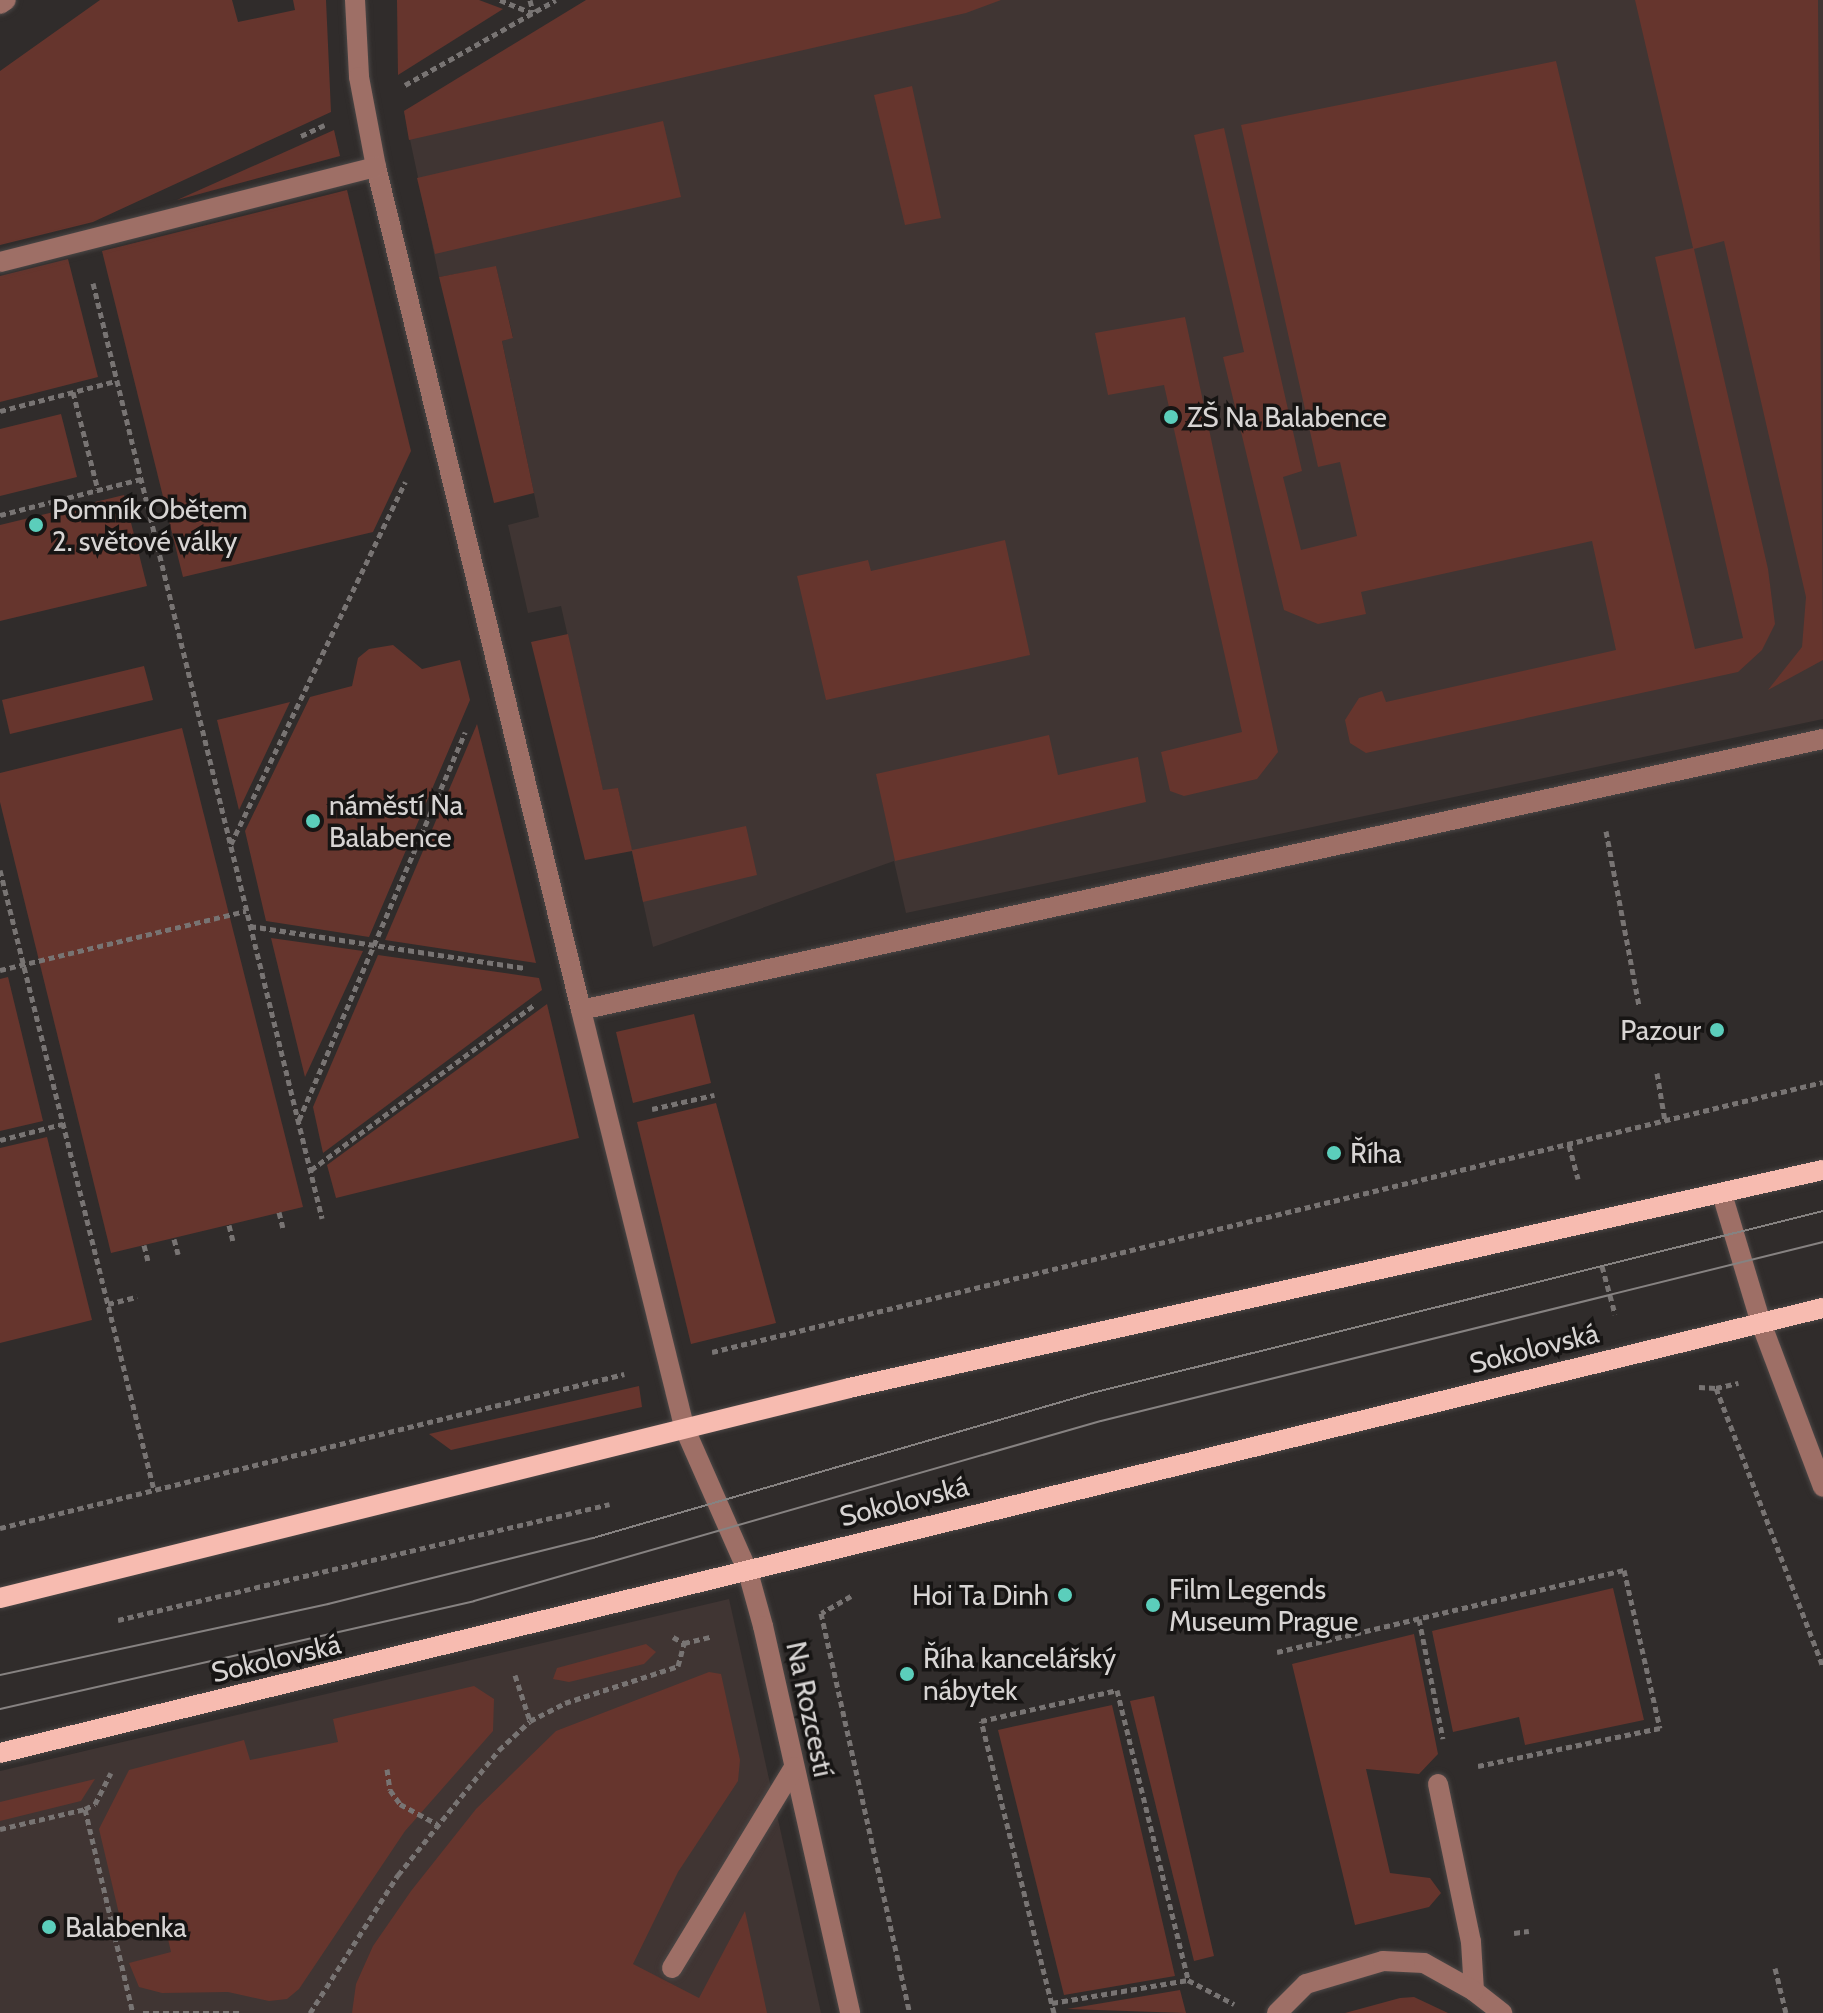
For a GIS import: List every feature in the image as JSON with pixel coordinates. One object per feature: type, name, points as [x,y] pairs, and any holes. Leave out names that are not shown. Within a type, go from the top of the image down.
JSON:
[{"type":"main road","points":[[0,1598],[684,1427],[1591,1226],[1823,1170]]},
{"type":"main road","name":"Sokolovská","points":[[0,1753],[1823,1308]]},
{"type":"street","points":[[0,4],[6,0]]},
{"type":"street","points":[[355,0],[363,107],[376,167],[684,1427]]},
{"type":"street","points":[[0,262],[376,167]]},
{"type":"street","points":[[581,1010],[1823,739]]},
{"type":"street","points":[[1722,1194],[1761,1323],[1823,1487]]},
{"type":"street","name":"Na Rozcestí","points":[[684,1427],[748,1572],[850,2013]]},
{"type":"street","points":[[672,1968],[794,1767]]},
{"type":"street","points":[[1444,1778],[1471,1942],[1474,1991]]},
{"type":"street","points":[[1277,2013],[1306,1984],[1383,1961],[1424,1963],[1474,1991],[1502,2013]]},
{"type":"path","points":[[500,0],[533,13]]},
{"type":"path","points":[[530,0],[533,13]]},
{"type":"path","points":[[363,107],[556,0]]},
{"type":"path","points":[[83,242],[322,1218]]},
{"type":"path","points":[[0,411],[116,381]]},
{"type":"path","points":[[73,392],[98,490]]},
{"type":"path","points":[[0,515],[141,479]]},
{"type":"path","points":[[230,846],[382,530]]},
{"type":"path","points":[[298,1121],[496,660]]},
{"type":"path","points":[[1597,787],[1639,1006]]},
{"type":"path","points":[[0,870],[154,1490]]},
{"type":"path","points":[[0,970],[246,911]]},
{"type":"path","points":[[250,926],[573,976]]},
{"type":"path","points":[[310,1171],[573,976]]},
{"type":"path","points":[[1657,1073],[1665,1121]]},
{"type":"path","points":[[0,1528],[1823,1082]]},
{"type":"path","points":[[661,1107],[714,1095]]},
{"type":"path","points":[[0,1140],[63,1124]]},
{"type":"path","points":[[1569,1145],[1625,1355]]},
{"type":"path","points":[[279,1212],[283,1228]]},
{"type":"path","points":[[229,1225],[233,1241]]},
{"type":"path","points":[[174,1239],[178,1254]]},
{"type":"path","points":[[144,1245],[148,1261]]},
{"type":"path","points":[[108,1304],[137,1297]]},
{"type":"path","points":[[1691,1386],[1716,1388],[1823,1667]]},
{"type":"path","points":[[105,1622],[610,1504]]},
{"type":"path","points":[[1277,1652],[1624,1570],[1660,1728],[1444,1778],[1419,1619]]},
{"type":"path","points":[[863,1591],[821,1613],[910,2013]]},
{"type":"path","points":[[310,2013],[437,1824],[530,1721],[565,1703],[678,1666],[684,1643]]},
{"type":"path","points":[[511,1662],[530,1721]]},
{"type":"path","points":[[1054,2013],[981,1721],[1117,1690],[1188,1980]]},
{"type":"path","points":[[0,1829],[95,1804],[119,1758]]},
{"type":"path","points":[[387,1769],[390,1790],[400,1804],[437,1824]]},
{"type":"path","points":[[85,1809],[133,2013]]},
{"type":"path","points":[[1775,1968],[1786,2013]]},
{"type":"path","points":[[1052,2003],[1188,1980],[1214,1988],[1246,2013]]},
{"type":"path","points":[[143,2013],[240,2013]]},
{"type":"shaded area","points":[[100,0],[232,0],[238,22],[295,10],[293,0],[326,0],[331,112],[93,222],[0,245],[0,71]]},
{"type":"shaded area","points":[[397,0],[479,0],[503,9],[398,75]]},
{"type":"shaded area","points":[[586,0],[1001,0],[966,13],[409,140],[404,111]]},
{"type":"shaded area","name":"ZŠ Na Balabence","points":[[662,0],[1823,0],[1823,719],[906,913],[894,861],[653,947],[618,789],[603,791],[561,606],[528,613],[508,525],[539,517],[502,341],[513,337],[496,267],[439,277],[404,111],[507,54]]},
{"type":"shaded area","points":[[1635,0],[1818,0],[1823,660],[1768,690],[1802,647],[1806,597],[1724,241],[1694,249],[1768,569],[1775,624],[1762,650],[1738,672],[1366,753],[1350,743],[1345,720],[1359,698],[1382,691],[1386,702],[1616,650],[1592,541],[1361,592],[1366,614],[1318,624],[1284,610],[1223,357],[1244,352],[1194,135],[1224,128],[1302,471],[1283,477],[1301,550],[1357,536],[1340,462],[1318,467],[1241,125],[1556,61],[1695,649],[1743,638],[1655,257],[1693,248]]},
{"type":"shaded area","points":[[912,86],[941,218],[905,225],[874,95]]},
{"type":"shaded area","points":[[663,121],[681,197],[435,254],[417,178]]},
{"type":"shaded area","points":[[334,130],[340,156],[177,200]]},
{"type":"shaded area","points":[[347,190],[411,451],[373,532],[183,577],[102,251]]},
{"type":"shaded area","points":[[68,259],[98,377],[0,402],[0,276]]},
{"type":"shaded area","points":[[496,266],[513,338],[502,341],[534,493],[494,503],[439,277]]},
{"type":"shaded area","points":[[1185,317],[1278,752],[1257,779],[1184,796],[1170,791],[1161,752],[1242,732],[1164,385],[1108,395],[1095,333]]},
{"type":"shaded area","points":[[61,414],[77,477],[0,496],[0,429]]},
{"type":"shaded area","points":[[124,495],[147,586],[0,621],[0,525]]},
{"type":"shaded area","points":[[1005,540],[1030,655],[826,700],[797,576],[868,560],[871,571]]},
{"type":"shaded area","points":[[568,634],[603,790],[618,788],[632,850],[746,826],[757,875],[643,902],[632,851],[585,860],[531,642]]},
{"type":"shaded area","points":[[393,645],[422,669],[460,660],[470,700],[369,937],[266,921],[245,831],[310,697],[352,686],[358,658],[369,649]]},
{"type":"shaded area","points":[[144,666],[153,700],[10,734],[2,700]]},
{"type":"shaded area","points":[[290,702],[239,810],[217,720]]},
{"type":"shaded area","points":[[477,724],[536,963],[385,940]]},
{"type":"shaded area","points":[[182,728],[303,1207],[111,1253],[0,802],[0,773]]},
{"type":"shaded area","points":[[1049,735],[1058,775],[1138,757],[1146,802],[895,861],[876,774]]},
{"type":"shaded area","points":[[271,938],[363,951],[305,1077]]},
{"type":"shaded area","points":[[378,955],[539,978],[542,990],[323,1153],[313,1107]]},
{"type":"shaded area","points":[[8,977],[43,1121],[0,1131],[0,979]]},
{"type":"shaded area","points":[[547,1004],[579,1138],[336,1198],[327,1165]]},
{"type":"shaded area","points":[[694,1014],[711,1083],[633,1103],[616,1032]]},
{"type":"shaded area","points":[[716,1103],[776,1323],[691,1344],[637,1122]]},
{"type":"shaded area","points":[[47,1137],[92,1320],[0,1343],[0,1148]]},
{"type":"shaded area","points":[[639,1386],[642,1407],[451,1450],[429,1434]]},
{"type":"shaded area","points":[[1613,1588],[1644,1720],[1525,1745],[1519,1717],[1453,1732],[1432,1631]]},
{"type":"shaded area","points":[[729,1599],[821,2013],[0,2013],[0,1771]]},
{"type":"shaded area","points":[[1414,1634],[1438,1754],[1419,1774],[1366,1769],[1390,1873],[1430,1878],[1441,1893],[1429,1907],[1355,1925],[1292,1664]]},
{"type":"shaded area","points":[[646,1644],[656,1652],[644,1664],[569,1682],[553,1679],[557,1668]]},
{"type":"shaded area","points":[[709,1672],[721,1674],[740,1760],[738,1781],[678,1872],[633,1964],[699,1998],[745,1911],[767,2013],[352,2013],[356,1984],[373,1946],[411,1891],[476,1809],[556,1731]]},
{"type":"shaded area","points":[[474,1686],[494,1699],[493,1731],[405,1831],[299,1989],[287,1999],[269,2001],[228,1992],[162,1993],[139,1987],[129,1963],[171,1952],[165,1926],[124,1935],[99,1829],[129,1770],[244,1740],[250,1760],[338,1742],[333,1719]]},
{"type":"shaded area","points":[[1154,1696],[1214,1956],[1194,1961],[1130,1701]]},
{"type":"shaded area","points":[[1112,1705],[1175,1976],[1064,1995],[998,1730]]},
{"type":"shaded area","points":[[95,1779],[81,1801],[0,1821],[0,1802]]},
{"type":"shaded area","points":[[1180,1990],[1186,2013],[1067,2009]]},
{"type":"shaded area","points":[[1414,1997],[1448,2013],[1345,2013],[1400,1998]]},
{"type":"tram line","points":[[0,1675],[328,1604],[593,1538],[1092,1393],[1823,1211]]},
{"type":"tram line","points":[[0,1709],[474,1601],[1101,1421],[1823,1242]]},
{"type":"place","name":"ZŠ Na Balabence","points":[[1171,417]]},
{"type":"place","name":"Pomník Obětem 2. světové války","points":[[36,525]]},
{"type":"place","name":"náměstí Na Balabence","points":[[313,821]]},
{"type":"place","name":"Pazour","points":[[1717,1030]]},
{"type":"place","name":"Říha","points":[[1334,1153]]},
{"type":"place","name":"Hoi Ta Dinh","points":[[1065,1595]]},
{"type":"place","name":"Film Legends Museum Prague","points":[[1153,1605]]},
{"type":"place","name":"Říha kancelářský nábytek","points":[[907,1674]]},
{"type":"place","name":"Balabenka","points":[[49,1927]]}]
